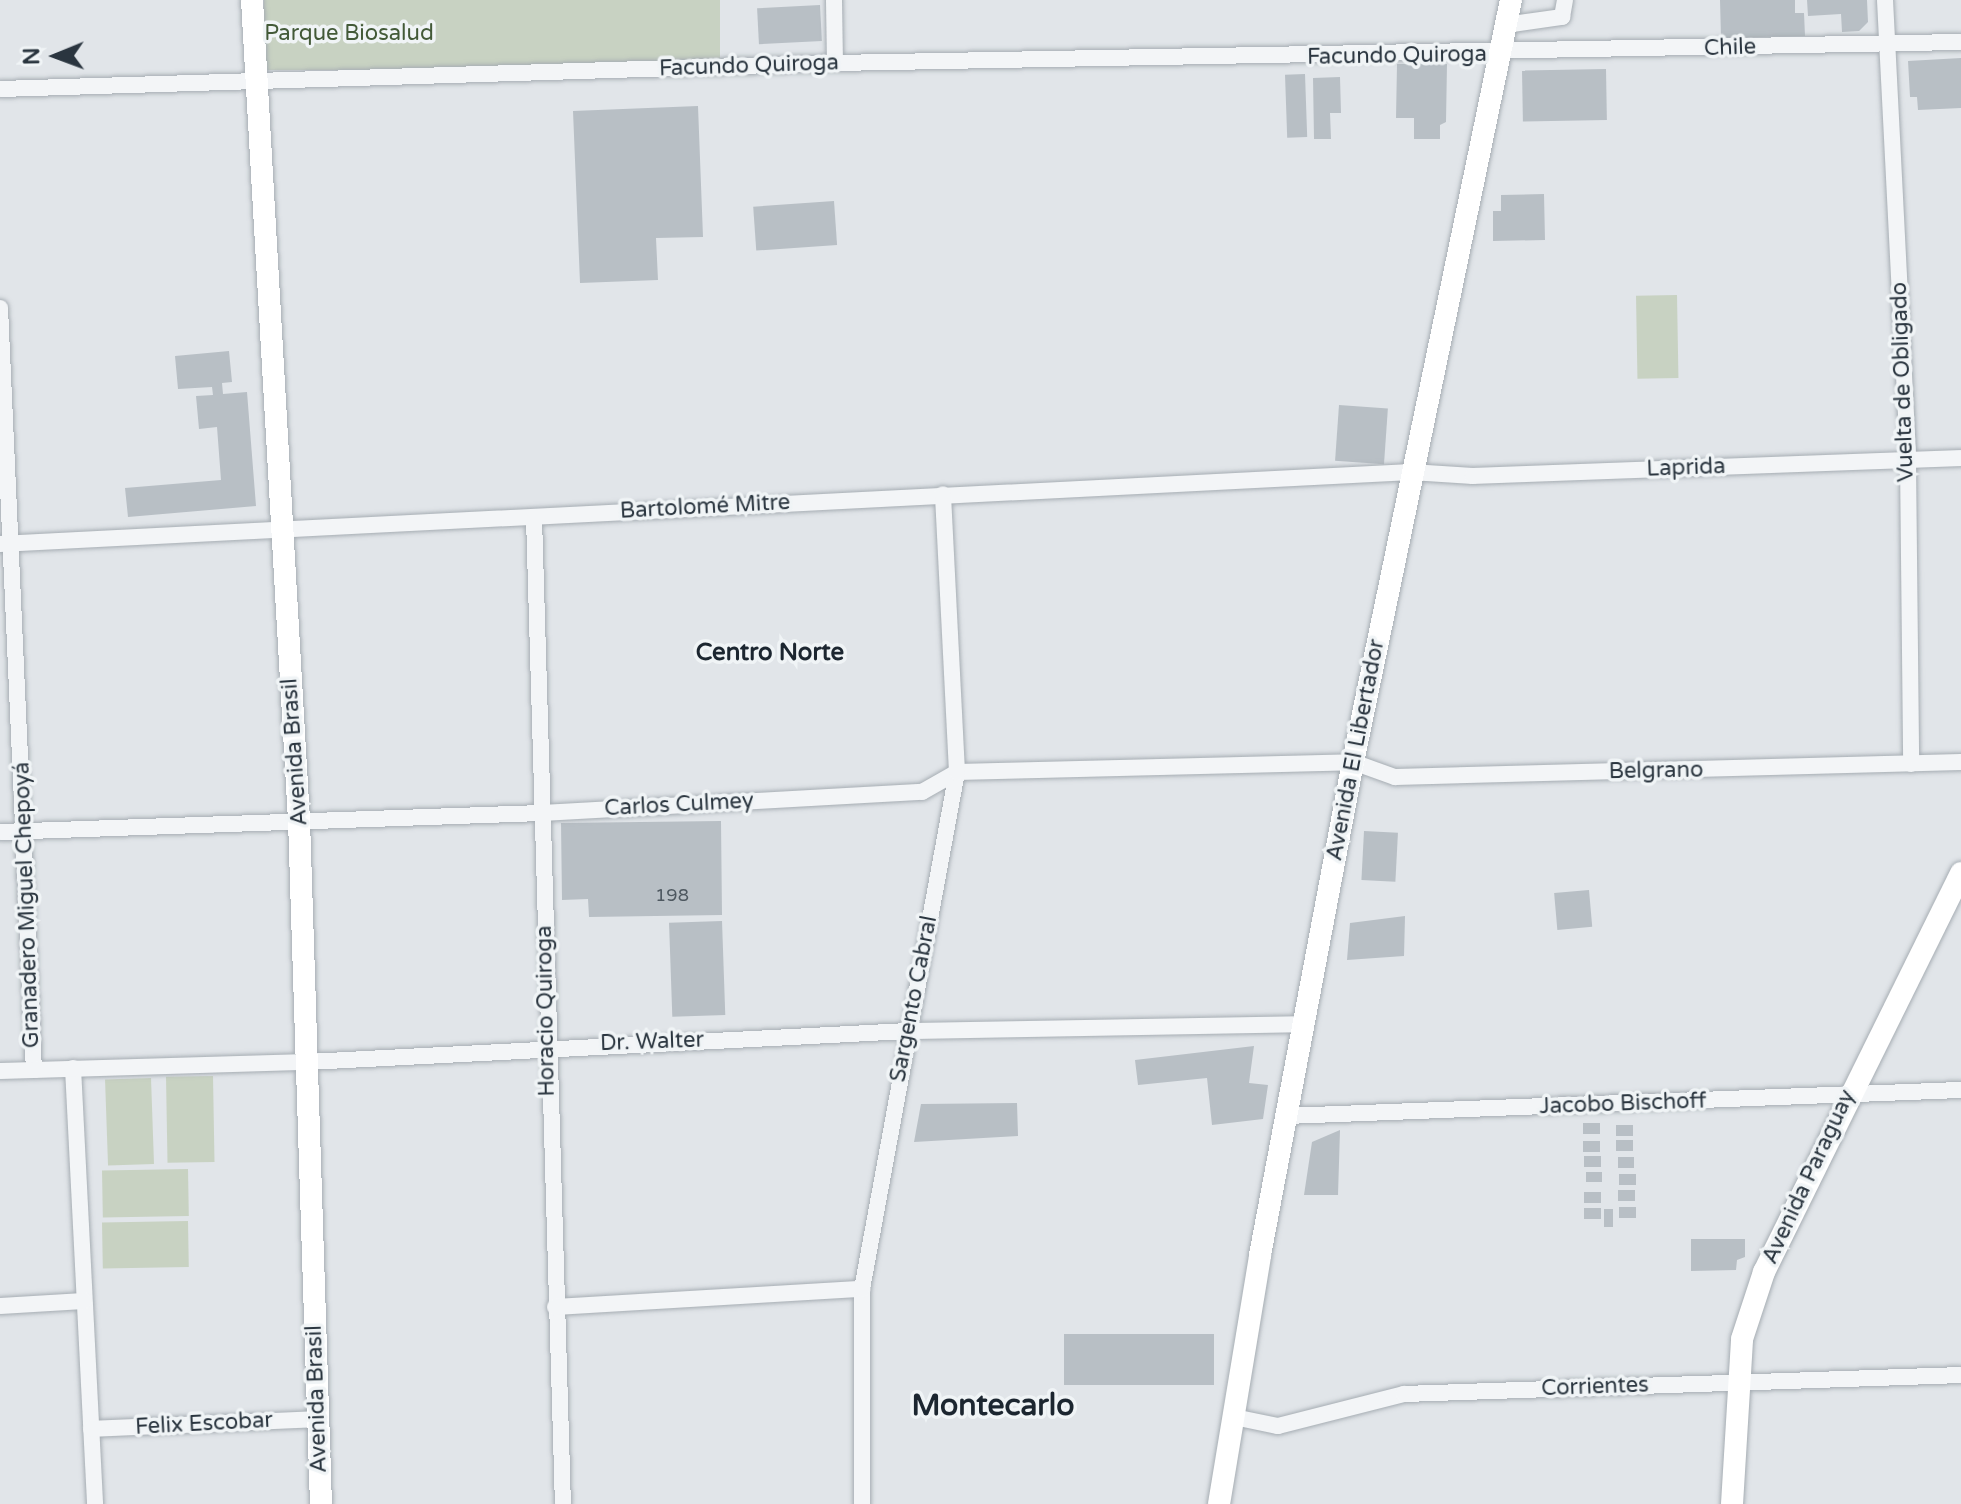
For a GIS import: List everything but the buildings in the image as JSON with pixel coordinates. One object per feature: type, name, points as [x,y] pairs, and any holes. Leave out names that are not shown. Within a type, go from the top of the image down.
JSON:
[{"type":"main road","name":"Avenida Brasil","points":[[252,0],[254,81],[299,820],[321,1504]]},
{"type":"main road","name":"Avenida El Libertador","points":[[1219,1504],[1286,1116],[1353,762],[1511,0]]},
{"type":"main road","name":"Avenida Paraguay","points":[[1732,1504],[1742,1339],[1764,1272],[1847,1095],[1961,873]]},
{"type":"street","points":[[834,0],[835,63]]},
{"type":"street","points":[[1505,25],[1562,17],[1565,0]]},
{"type":"street","name":"Vuelta de Obligado","points":[[1885,0],[1908,461],[1911,764]]},
{"type":"street","name":"Chile","points":[[1499,54],[1961,42]]},
{"type":"street","name":"Facundo Quiroga","points":[[0,89],[835,63],[1499,54]]},
{"type":"street","name":"Granadero Miguel Chepoyá","points":[[0,308],[6,544],[24,831],[34,1070]]},
{"type":"street","name":"Laprida","points":[[1411,472],[1473,476],[1961,458]]},
{"type":"street","name":"Bartolomé Mitre","points":[[6,544],[1411,472]]},
{"type":"street","name":"Sargento Cabral","points":[[862,1504],[862,1289],[957,772],[943,494]]},
{"type":"street","name":"Horacio Quiroga","points":[[534,517],[546,1046],[563,1504]]},
{"type":"street","name":"Belgrano","points":[[1353,762],[1395,777],[1961,762]]},
{"type":"street","name":"Carlos Culmey","points":[[0,832],[542,813],[922,792],[957,772],[1353,762]]},
{"type":"street","name":"Dr. Walter","points":[[0,1071],[308,1062],[546,1046],[907,1031],[1305,1024]]},
{"type":"street","points":[[73,1068],[95,1504]]},
{"type":"street","name":"Jacobo Bischoff","points":[[1286,1116],[1961,1090]]},
{"type":"street","points":[[555,1307],[862,1289]]},
{"type":"street","points":[[0,1306],[84,1301]]},
{"type":"street","name":"Corrientes","points":[[1234,1417],[1278,1426],[1404,1394],[1961,1375]]},
{"type":"street","name":"Felix Escobar","points":[[91,1429],[318,1419]]},
{"type":"green space","name":"Parque Biosalud","points":[[264,0],[720,0],[720,70],[264,70]]},
{"type":"green space","points":[[1677,295],[1678,378],[1637,379],[1636,296]]},
{"type":"green space","points":[[213,1076],[215,1162],[168,1163],[166,1077]]},
{"type":"green space","points":[[151,1078],[154,1164],[108,1166],[105,1080]]},
{"type":"green space","points":[[188,1169],[189,1216],[103,1217],[102,1171]]},
{"type":"green space","points":[[188,1221],[189,1267],[103,1268],[102,1223]]},
{"type":"district","name":"Centro Norte","points":[[770,653]]},
{"type":"district","name":"Montecarlo","points":[[993,1406]]}]
